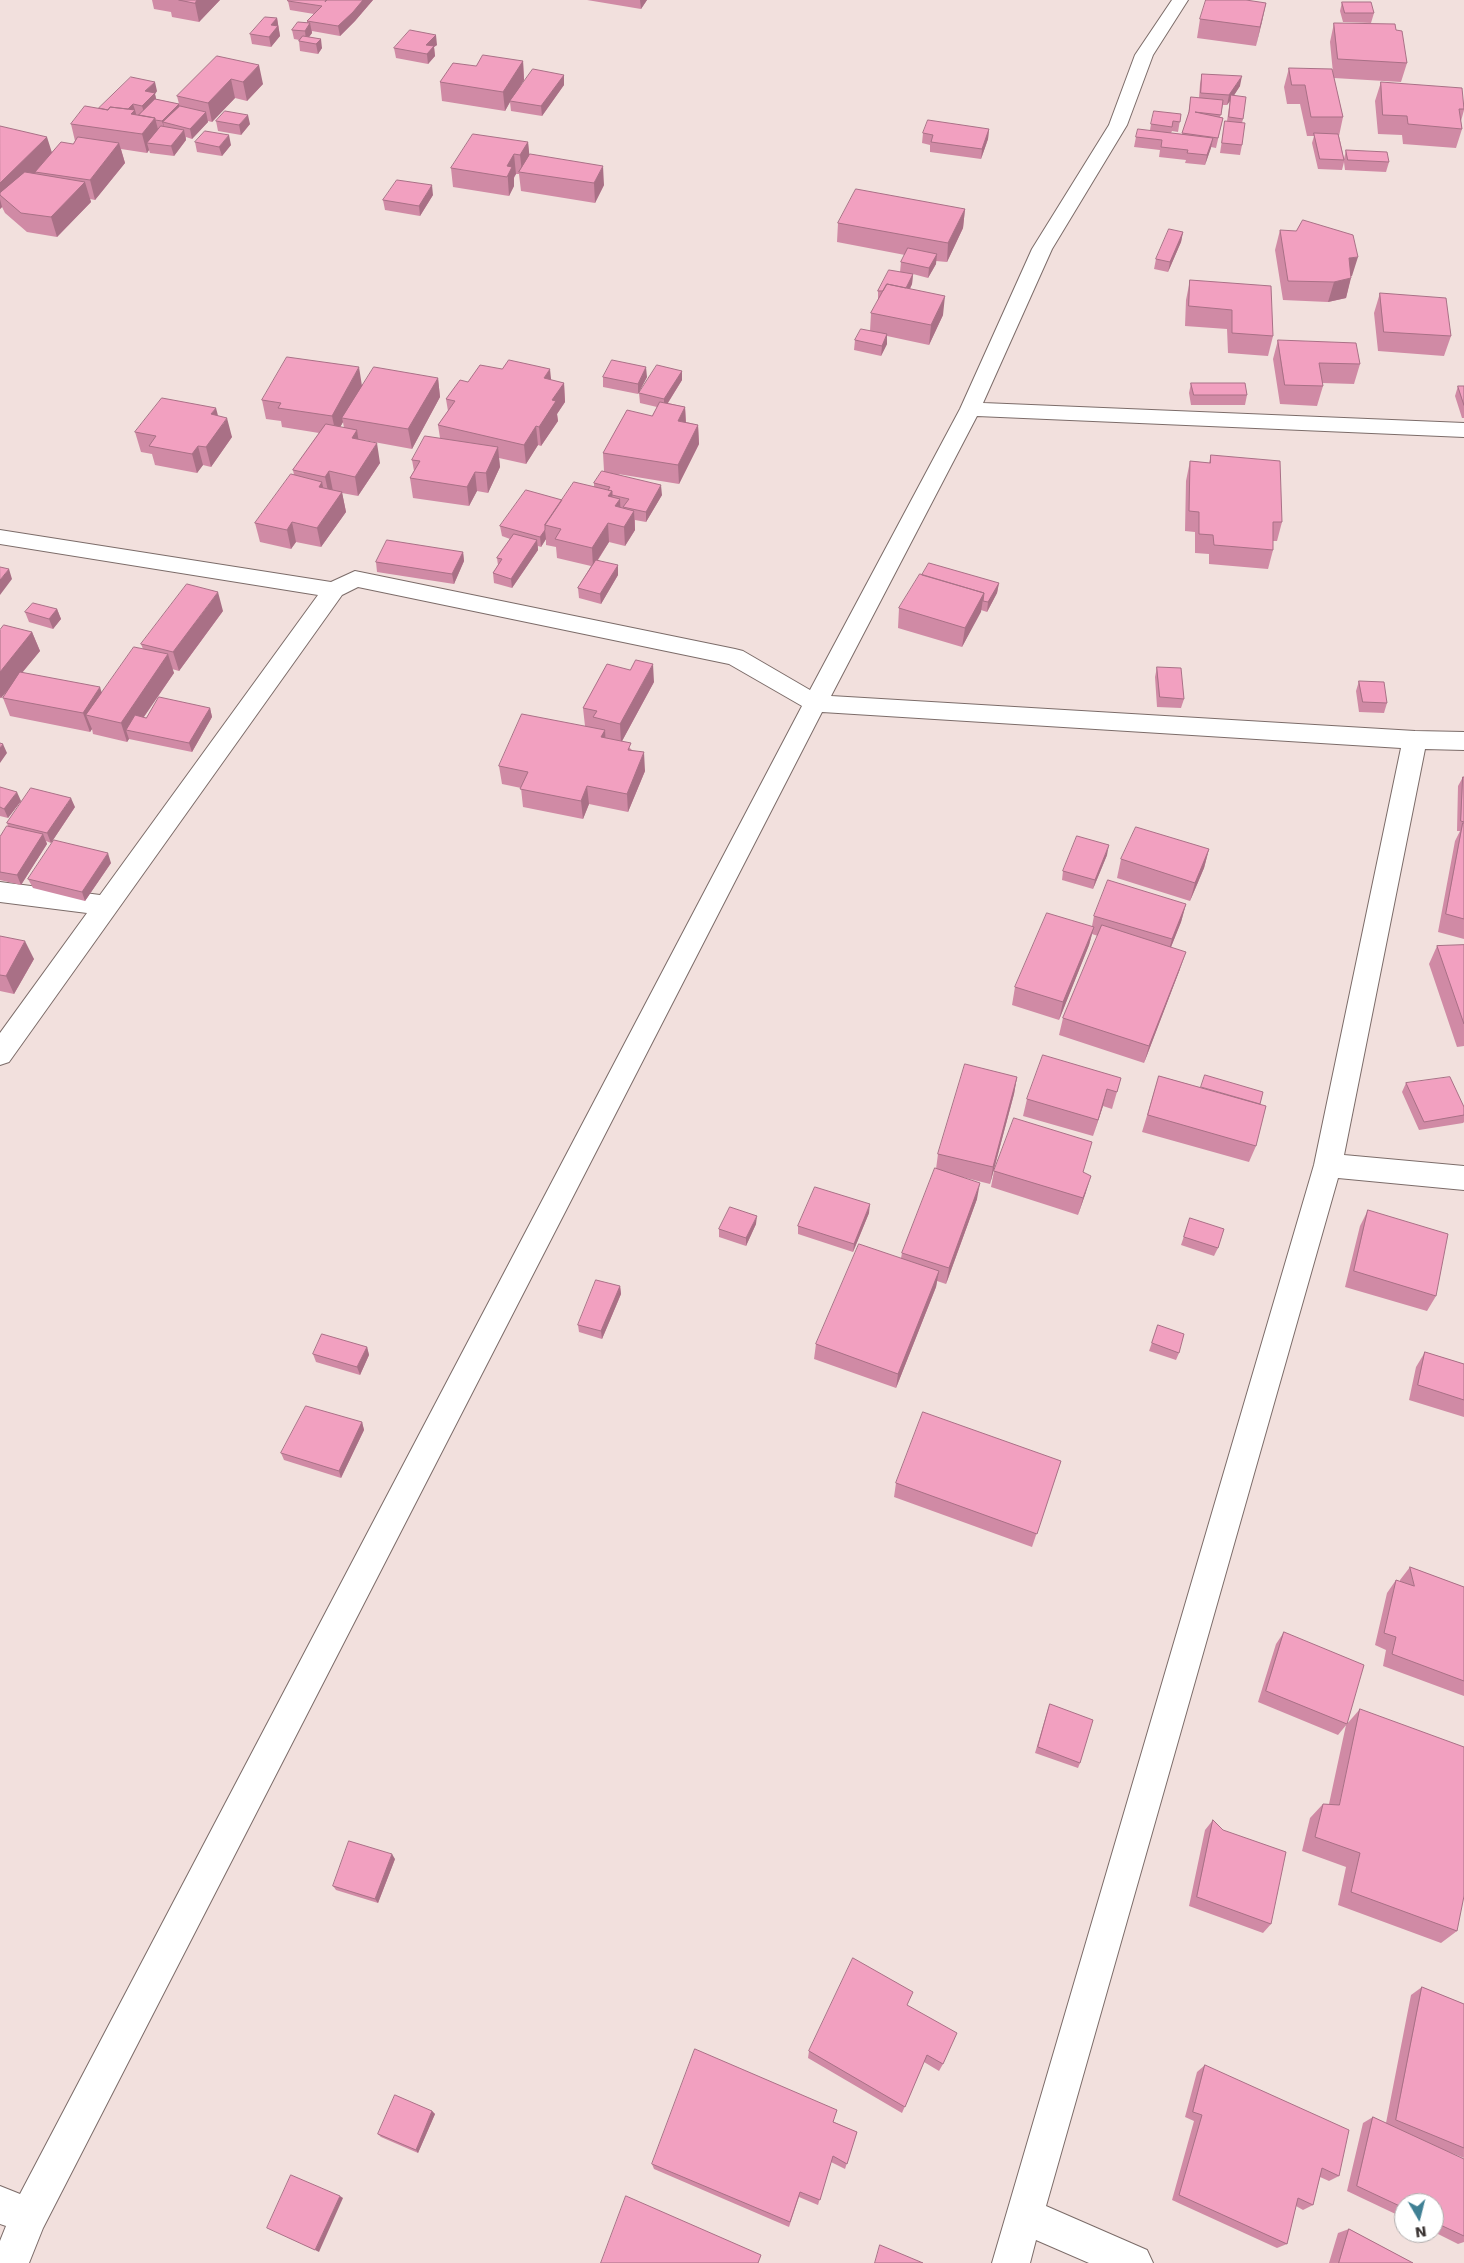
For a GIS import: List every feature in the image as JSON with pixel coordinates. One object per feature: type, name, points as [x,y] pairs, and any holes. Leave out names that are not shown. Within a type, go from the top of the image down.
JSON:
[{"type":"street","points":[[10,2263],[14,2210],[970,409],[1042,248],[1118,125],[1144,55],[1180,0]]},
{"type":"street","points":[[970,409],[1464,430]]},
{"type":"street","points":[[0,537],[334,590]]},
{"type":"street","points":[[0,1054],[334,590],[355,578],[734,657],[815,703],[1415,740],[1464,741]]},
{"type":"street","points":[[1010,2263],[1328,1166],[1415,740]]},
{"type":"street","points":[[0,892],[107,906]]},
{"type":"street","points":[[1328,1166],[1464,1178]]},
{"type":"street","points":[[1024,2216],[1134,2263]]},
{"type":"building","points":[[179,0],[197,0],[195,3]]},
{"type":"building","points":[[288,0],[326,0],[325,2],[327,0],[363,0],[338,26],[307,21],[322,6]]},
{"type":"building","points":[[1206,0],[1246,0],[1266,3],[1260,27],[1200,19]]},
{"type":"building","points":[[1342,2],[1371,2],[1374,13],[1345,13]]},
{"type":"building","points":[[265,17],[277,18],[271,25],[278,26],[269,37],[250,34]]},
{"type":"building","points":[[298,22],[310,23],[305,31],[292,30]]},
{"type":"building","points":[[1334,23],[1395,24],[1396,30],[1402,31],[1407,63],[1338,59]]},
{"type":"building","points":[[410,30],[436,35],[426,45],[434,46],[427,54],[394,48]]},
{"type":"building","points":[[303,36],[321,39],[316,44],[299,41]]},
{"type":"building","points":[[483,55],[523,61],[503,92],[440,82],[453,63],[476,66]]},
{"type":"building","points":[[217,56],[259,65],[243,82],[231,79],[208,103],[177,96]]},
{"type":"building","points":[[1289,68],[1332,69],[1343,117],[1311,117],[1305,85],[1292,85]]},
{"type":"building","points":[[533,69],[564,75],[541,106],[510,101]]},
{"type":"building","points":[[1202,74],[1242,76],[1229,95],[1201,93]]},
{"type":"building","points":[[131,77],[155,82],[145,91],[155,93],[142,106],[133,104],[128,109],[110,107],[108,110],[99,108]]},
{"type":"building","points":[[1381,82],[1462,88],[1464,109],[1459,109],[1462,129],[1408,124],[1407,116],[1383,115]]},
{"type":"building","points":[[1231,95],[1246,97],[1243,119],[1229,117]]},
{"type":"building","points":[[1191,97],[1223,100],[1221,115],[1195,112],[1223,118],[1218,138],[1182,133],[1189,112]]},
{"type":"building","points":[[155,99],[179,104],[162,121],[139,115]]},
{"type":"building","points":[[85,106],[108,110],[110,107],[135,110],[131,114],[155,118],[142,134],[71,124]]},
{"type":"building","points":[[180,106],[206,112],[190,129],[163,122]]},
{"type":"building","points":[[225,111],[248,115],[239,125],[216,121]]},
{"type":"building","points":[[1154,111],[1181,114],[1180,122],[1173,121],[1172,127],[1151,124]]},
{"type":"building","points":[[928,120],[989,129],[982,149],[931,142],[933,135],[923,133]]},
{"type":"building","points":[[1225,121],[1245,123],[1242,145],[1222,143]]},
{"type":"building","points":[[0,126],[47,137],[0,183]]},
{"type":"building","points":[[161,126],[184,130],[171,146],[147,143]]},
{"type":"building","points":[[1138,129],[1213,138],[1207,155],[1187,153],[1188,150],[1161,147],[1162,140],[1136,137]]},
{"type":"building","points":[[205,131],[229,135],[219,147],[195,142]]},
{"type":"building","points":[[1314,133],[1338,134],[1344,160],[1320,159]]},
{"type":"building","points":[[473,134],[528,142],[520,155],[514,154],[507,166],[512,167],[507,177],[451,168]]},
{"type":"building","points":[[78,137],[119,143],[90,180],[35,172],[61,142],[73,144]]},
{"type":"building","points":[[1346,150],[1387,152],[1389,162],[1348,160]]},
{"type":"building","points":[[530,154],[603,166],[594,183],[519,172]]},
{"type":"building","points":[[25,172],[85,182],[51,217],[21,213],[0,193]]},
{"type":"building","points":[[397,180],[432,185],[419,206],[383,200]]},
{"type":"building","points":[[856,189],[965,209],[948,243],[838,223]]},
{"type":"building","points":[[1303,220],[1353,235],[1358,257],[1349,258],[1351,278],[1334,282],[1288,281],[1280,230],[1296,231]]},
{"type":"building","points":[[1169,229],[1183,232],[1170,262],[1156,259]]},
{"type":"building","points":[[908,248],[937,254],[929,268],[901,262]]},
{"type":"building","points":[[889,270],[913,274],[906,288],[887,284],[883,291],[878,291]]},
{"type":"building","points":[[1190,280],[1271,286],[1273,336],[1232,333],[1232,310],[1189,306]]},
{"type":"building","points":[[887,284],[945,296],[931,325],[871,313]]},
{"type":"building","points":[[1380,293],[1446,298],[1451,336],[1384,332]]},
{"type":"building","points":[[861,329],[887,334],[882,346],[855,340]]},
{"type":"building","points":[[1278,340],[1356,343],[1360,364],[1319,363],[1323,386],[1285,385]]},
{"type":"building","points":[[287,357],[359,367],[332,416],[278,408],[281,403],[262,400]]},
{"type":"building","points":[[509,360],[550,369],[544,378],[564,383],[552,400],[556,401],[539,427],[536,426],[524,445],[438,425],[455,401],[446,399],[460,380],[468,382],[480,365],[502,369]]},
{"type":"building","points":[[612,360],[646,367],[638,384],[603,377]]},
{"type":"building","points":[[657,365],[682,371],[664,399],[639,393]]},
{"type":"building","points":[[374,367],[438,378],[408,429],[342,418]]},
{"type":"building","points":[[1191,383],[1245,383],[1247,395],[1194,395]]},
{"type":"building","points":[[1458,386],[1464,386],[1464,405]]},
{"type":"building","points":[[162,398],[216,408],[211,414],[227,418],[206,447],[198,446],[192,454],[149,446],[156,436],[135,432]]},
{"type":"building","points":[[660,402],[685,407],[678,421],[698,425],[678,465],[603,453],[627,410],[652,416]]},
{"type":"building","points":[[326,424],[357,430],[352,438],[377,443],[355,477],[329,471],[325,477],[293,470]]},
{"type":"building","points":[[425,436],[498,447],[486,473],[475,472],[467,487],[410,478],[420,461],[412,460]]},
{"type":"building","points":[[1211,455],[1280,461],[1282,522],[1273,522],[1273,550],[1214,545],[1213,535],[1199,534],[1199,512],[1189,511],[1190,461],[1210,463]]},
{"type":"building","points":[[602,471],[661,485],[646,512],[623,507],[629,499],[612,495],[612,491],[608,490],[610,487],[594,483]]},
{"type":"building","points":[[291,474],[322,482],[319,487],[342,492],[317,528],[292,522],[287,530],[255,523]]},
{"type":"building","points":[[574,482],[612,491],[608,496],[620,499],[615,506],[634,511],[624,527],[608,523],[592,548],[555,539],[561,529],[545,525]]},
{"type":"building","points":[[526,490],[562,500],[545,525],[545,530],[540,537],[500,526]]},
{"type":"building","points":[[514,534],[537,540],[511,579],[493,573],[502,559],[497,558]]},
{"type":"building","points":[[387,540],[463,552],[452,574],[376,562]]},
{"type":"building","points":[[596,560],[618,565],[600,594],[578,588]]},
{"type":"building","points":[[929,563],[999,583],[988,602],[983,601],[984,593],[922,575]]},
{"type":"building","points":[[0,567],[9,569],[0,580]]},
{"type":"building","points":[[920,574],[984,593],[965,628],[899,608]]},
{"type":"building","points":[[187,584],[218,592],[173,652],[141,644]]},
{"type":"building","points":[[33,603],[57,609],[49,619],[25,612]]},
{"type":"building","points":[[4,625],[32,632],[0,672],[0,630]]},
{"type":"building","points":[[134,647],[168,654],[121,723],[86,715]]},
{"type":"building","points":[[636,660],[653,664],[620,724],[593,717],[597,711],[583,708],[607,664],[630,670]]},
{"type":"building","points":[[1157,667],[1181,668],[1184,699],[1160,697]]},
{"type":"building","points":[[20,672],[100,687],[83,713],[3,698]]},
{"type":"building","points":[[1359,681],[1384,682],[1387,703],[1363,702]]},
{"type":"building","points":[[159,697],[210,708],[189,743],[126,730],[135,715],[146,718]]},
{"type":"building","points":[[522,714],[605,730],[601,737],[631,743],[628,750],[644,752],[627,794],[587,786],[581,801],[520,789],[528,772],[499,766]]},
{"type":"building","points":[[1464,777],[1464,822],[1461,821]]},
{"type":"building","points":[[0,787],[17,792],[4,809],[0,807]]},
{"type":"building","points":[[31,788],[71,798],[47,833],[7,823]]},
{"type":"building","points":[[1464,823],[1464,919],[1446,914]]},
{"type":"building","points":[[7,826],[43,834],[17,875],[0,872],[0,837]]},
{"type":"building","points":[[1136,827],[1209,849],[1195,883],[1121,859]]},
{"type":"building","points":[[1077,836],[1109,845],[1095,880],[1063,871]]},
{"type":"building","points":[[54,840],[108,853],[82,892],[28,879]]},
{"type":"building","points":[[1108,880],[1186,904],[1172,939],[1094,916]]},
{"type":"building","points":[[1047,913],[1094,927],[1063,1002],[1015,987]]},
{"type":"building","points":[[1102,925],[1186,952],[1149,1046],[1063,1018]]},
{"type":"building","points":[[0,936],[25,941],[6,976],[0,975]]},
{"type":"building","points":[[1464,945],[1464,1024],[1437,946]]},
{"type":"building","points":[[1043,1055],[1121,1078],[1117,1092],[1107,1089],[1098,1120],[1027,1099]]},
{"type":"building","points":[[965,1064],[1017,1077],[993,1167],[938,1154]]},
{"type":"building","points":[[1205,1075],[1263,1092],[1260,1104],[1201,1087]]},
{"type":"building","points":[[1159,1076],[1266,1106],[1256,1146],[1148,1115]]},
{"type":"building","points":[[1450,1077],[1464,1107],[1464,1115],[1424,1122],[1406,1083]]},
{"type":"building","points":[[1014,1118],[1092,1142],[1083,1172],[1091,1176],[1083,1198],[994,1171]]},
{"type":"building","points":[[935,1168],[980,1183],[949,1268],[902,1253]]},
{"type":"building","points":[[815,1187],[870,1204],[854,1244],[798,1226]]},
{"type":"building","points":[[730,1207],[757,1216],[746,1238],[719,1229]]},
{"type":"building","points":[[1368,1210],[1448,1234],[1436,1296],[1354,1271]]},
{"type":"building","points":[[1190,1218],[1224,1229],[1218,1248],[1184,1237]]},
{"type":"building","points":[[859,1244],[939,1271],[898,1374],[816,1344]]},
{"type":"building","points":[[596,1280],[620,1286],[601,1331],[578,1325]]},
{"type":"building","points":[[1158,1325],[1184,1334],[1179,1353],[1152,1343]]},
{"type":"building","points":[[322,1334],[367,1347],[357,1367],[313,1354]]},
{"type":"building","points":[[1425,1352],[1464,1364],[1464,1400],[1418,1385]]},
{"type":"building","points":[[306,1406],[362,1422],[339,1471],[281,1453]]},
{"type":"building","points":[[923,1412],[1061,1461],[1037,1534],[896,1483]]},
{"type":"building","points":[[1410,1567],[1464,1587],[1464,1681],[1392,1654],[1396,1637],[1384,1633],[1396,1580],[1414,1586]]},
{"type":"building","points":[[1284,1632],[1364,1665],[1347,1724],[1266,1691]]},
{"type":"building","points":[[1050,1704],[1093,1720],[1080,1763],[1038,1747]]},
{"type":"building","points":[[1360,1709],[1464,1747],[1464,1896],[1457,1931],[1351,1892],[1360,1853],[1315,1837],[1323,1804],[1339,1805]]},
{"type":"building","points":[[1213,1820],[1223,1830],[1286,1852],[1271,1924],[1197,1897]]},
{"type":"building","points":[[349,1841],[392,1854],[375,1899],[333,1886]]},
{"type":"building","points":[[853,1958],[913,1992],[907,2005],[957,2033],[943,2064],[927,2055],[905,2107],[809,2051]]},
{"type":"building","points":[[1422,1987],[1464,2004],[1464,2148],[1396,2120]]},
{"type":"building","points":[[695,2049],[837,2110],[833,2122],[857,2132],[847,2164],[833,2156],[820,2200],[800,2192],[790,2222],[652,2164]]},
{"type":"building","points":[[1205,2065],[1349,2130],[1339,2176],[1322,2168],[1313,2205],[1298,2198],[1287,2244],[1179,2195],[1202,2115],[1193,2112]]},
{"type":"building","points":[[395,2095],[432,2111],[416,2150],[378,2134]]},
{"type":"building","points":[[1373,2117],[1464,2159],[1464,2236],[1444,2227],[1444,2193],[1394,2193],[1394,2203],[1357,2186]]},
{"type":"building","points":[[291,2175],[340,2196],[315,2250],[267,2228]]},
{"type":"building","points":[[626,2196],[761,2255],[758,2263],[601,2263]]},
{"type":"building","points":[[1349,2229],[1413,2263],[1339,2263]]},
{"type":"building","points":[[880,2245],[923,2263],[875,2263]]}]
